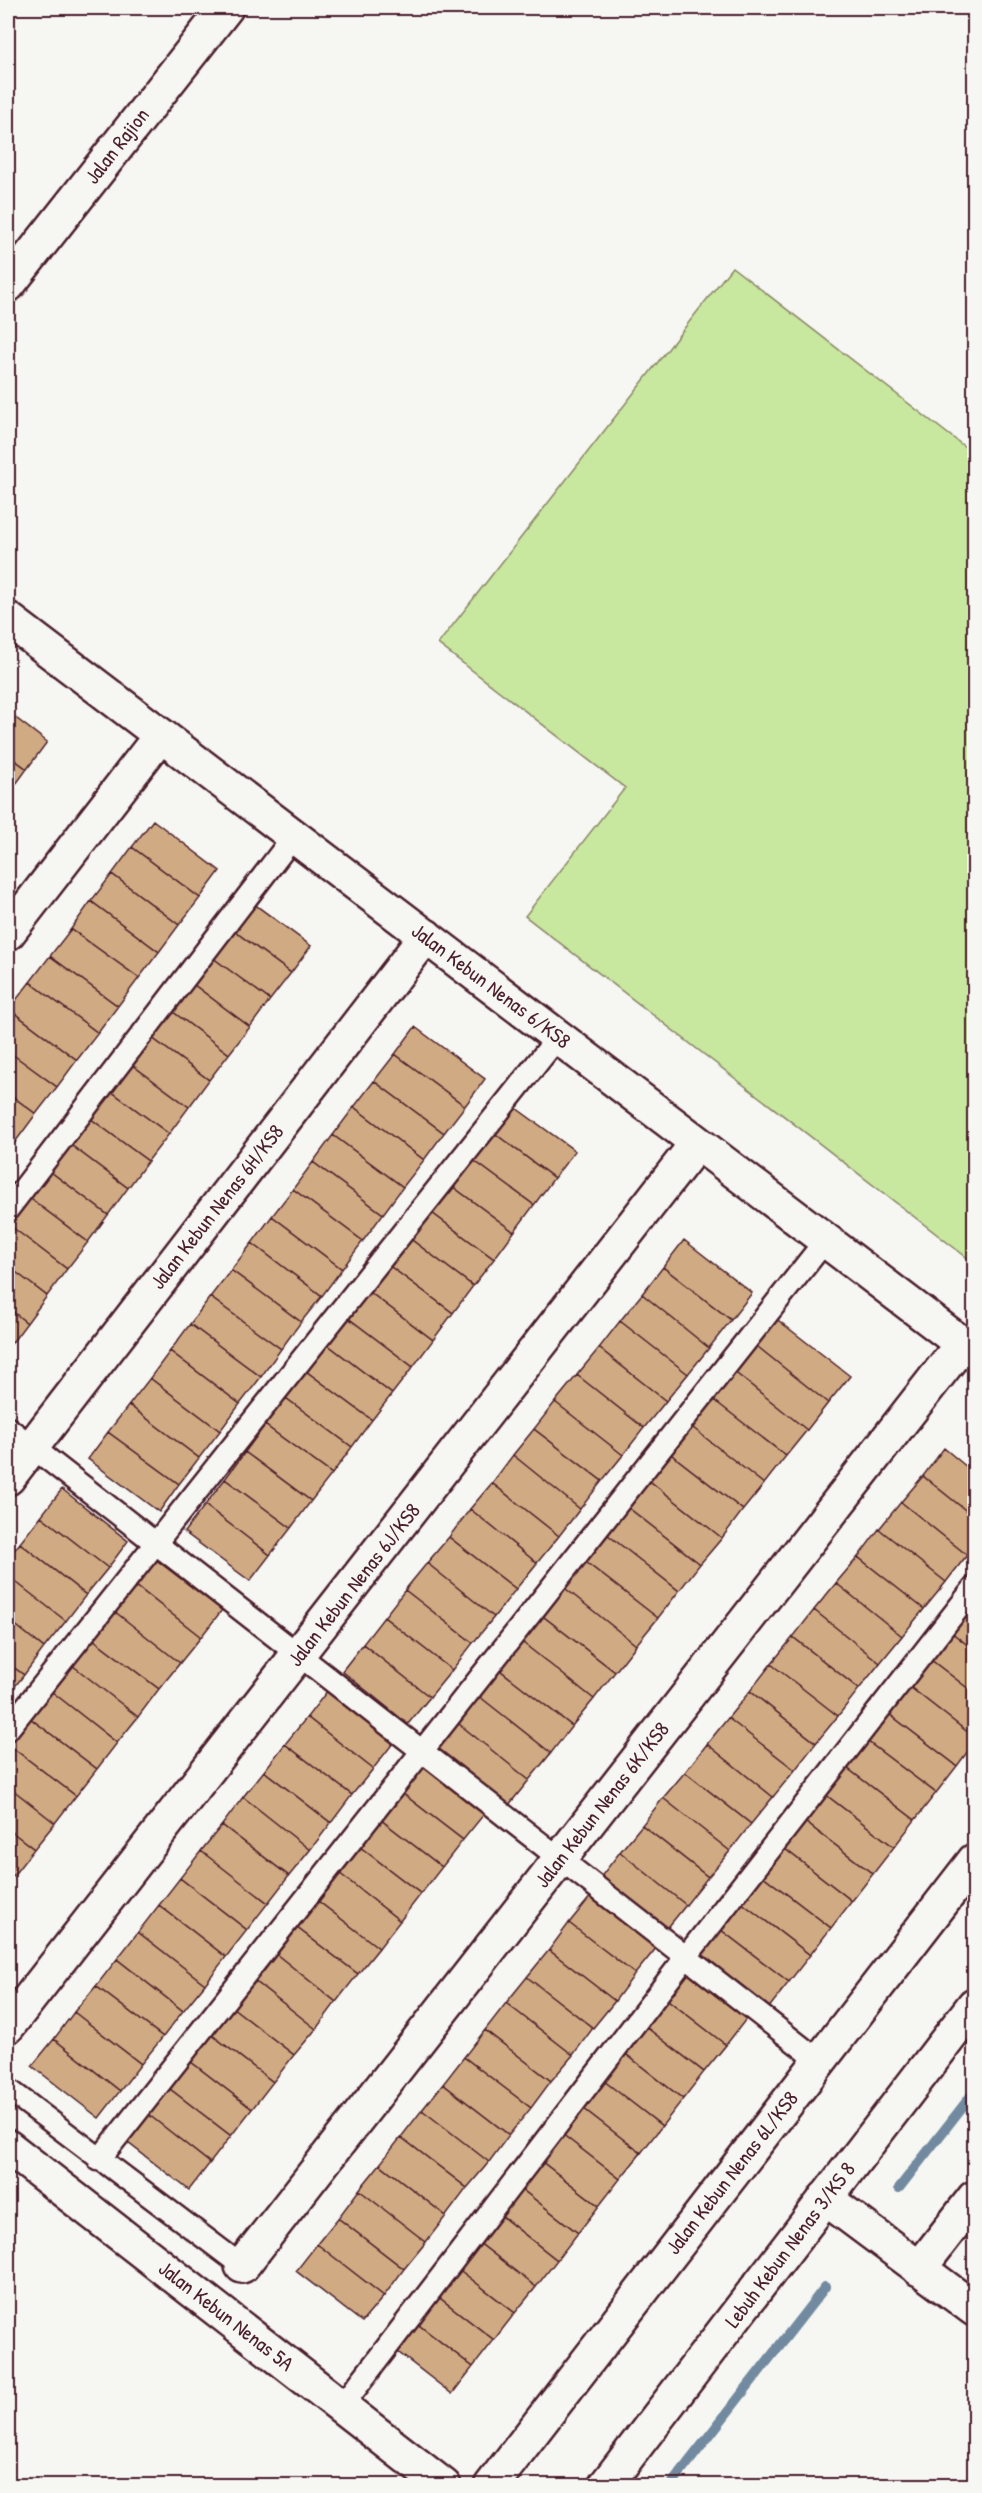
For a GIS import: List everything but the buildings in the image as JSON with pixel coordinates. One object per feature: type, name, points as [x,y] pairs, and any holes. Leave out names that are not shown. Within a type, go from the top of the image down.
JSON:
[{"type":"street","name":"Jalan Rajion","points":[[8,285],[226,8]]},
{"type":"street","name":"Jalan Kebun Nenas 6/KS8","points":[[8,619],[968,1349]]},
{"type":"street","points":[[8,933],[161,735]]},
{"type":"street","name":"Jalan Kebun Nenas 6H/KS8","points":[[8,1478],[20,1437],[426,936]]},
{"type":"street","name":"Jalan Kebun Nenas 6J/KS8","points":[[8,2026],[299,1656],[697,1143]]},
{"type":"street","name":"Jalan Kebun Nenas 6K/KS8","points":[[242,2266],[559,1859],[968,1349]]},
{"type":"street","name":"Jalan Kebun Nenas 6L/KS8","points":[[491,2486],[818,2060],[975,1861]]},
{"type":"street","name":"Lebuh Kebun Nenas 3/KS 8","points":[[605,2486],[975,2005]]},
{"type":"street","name":"Jalan Kebun Nenas 5A","points":[[8,2147],[444,2486]]},
{"type":"street","points":[[825,2198],[975,2309]]},
{"type":"street","points":[[919,2269],[975,2198]]},
{"type":"lane","points":[[8,1209],[294,836]]},
{"type":"lane","points":[[8,1730],[558,1037]]},
{"type":"lane","points":[[99,2160],[825,1241]]},
{"type":"lane","points":[[20,1437],[818,2060]]},
{"type":"lane","points":[[342,2406],[686,1957],[975,1588]]},
{"type":"lane","points":[[8,2089],[242,2266]]},
{"type":"green space","points":[[732,267],[974,454],[974,1263],[525,916],[625,788],[438,644]]},
{"type":"waterway","points":[[899,2188],[974,2092]]},
{"type":"waterway","points":[[670,2486],[825,2287]]}]
